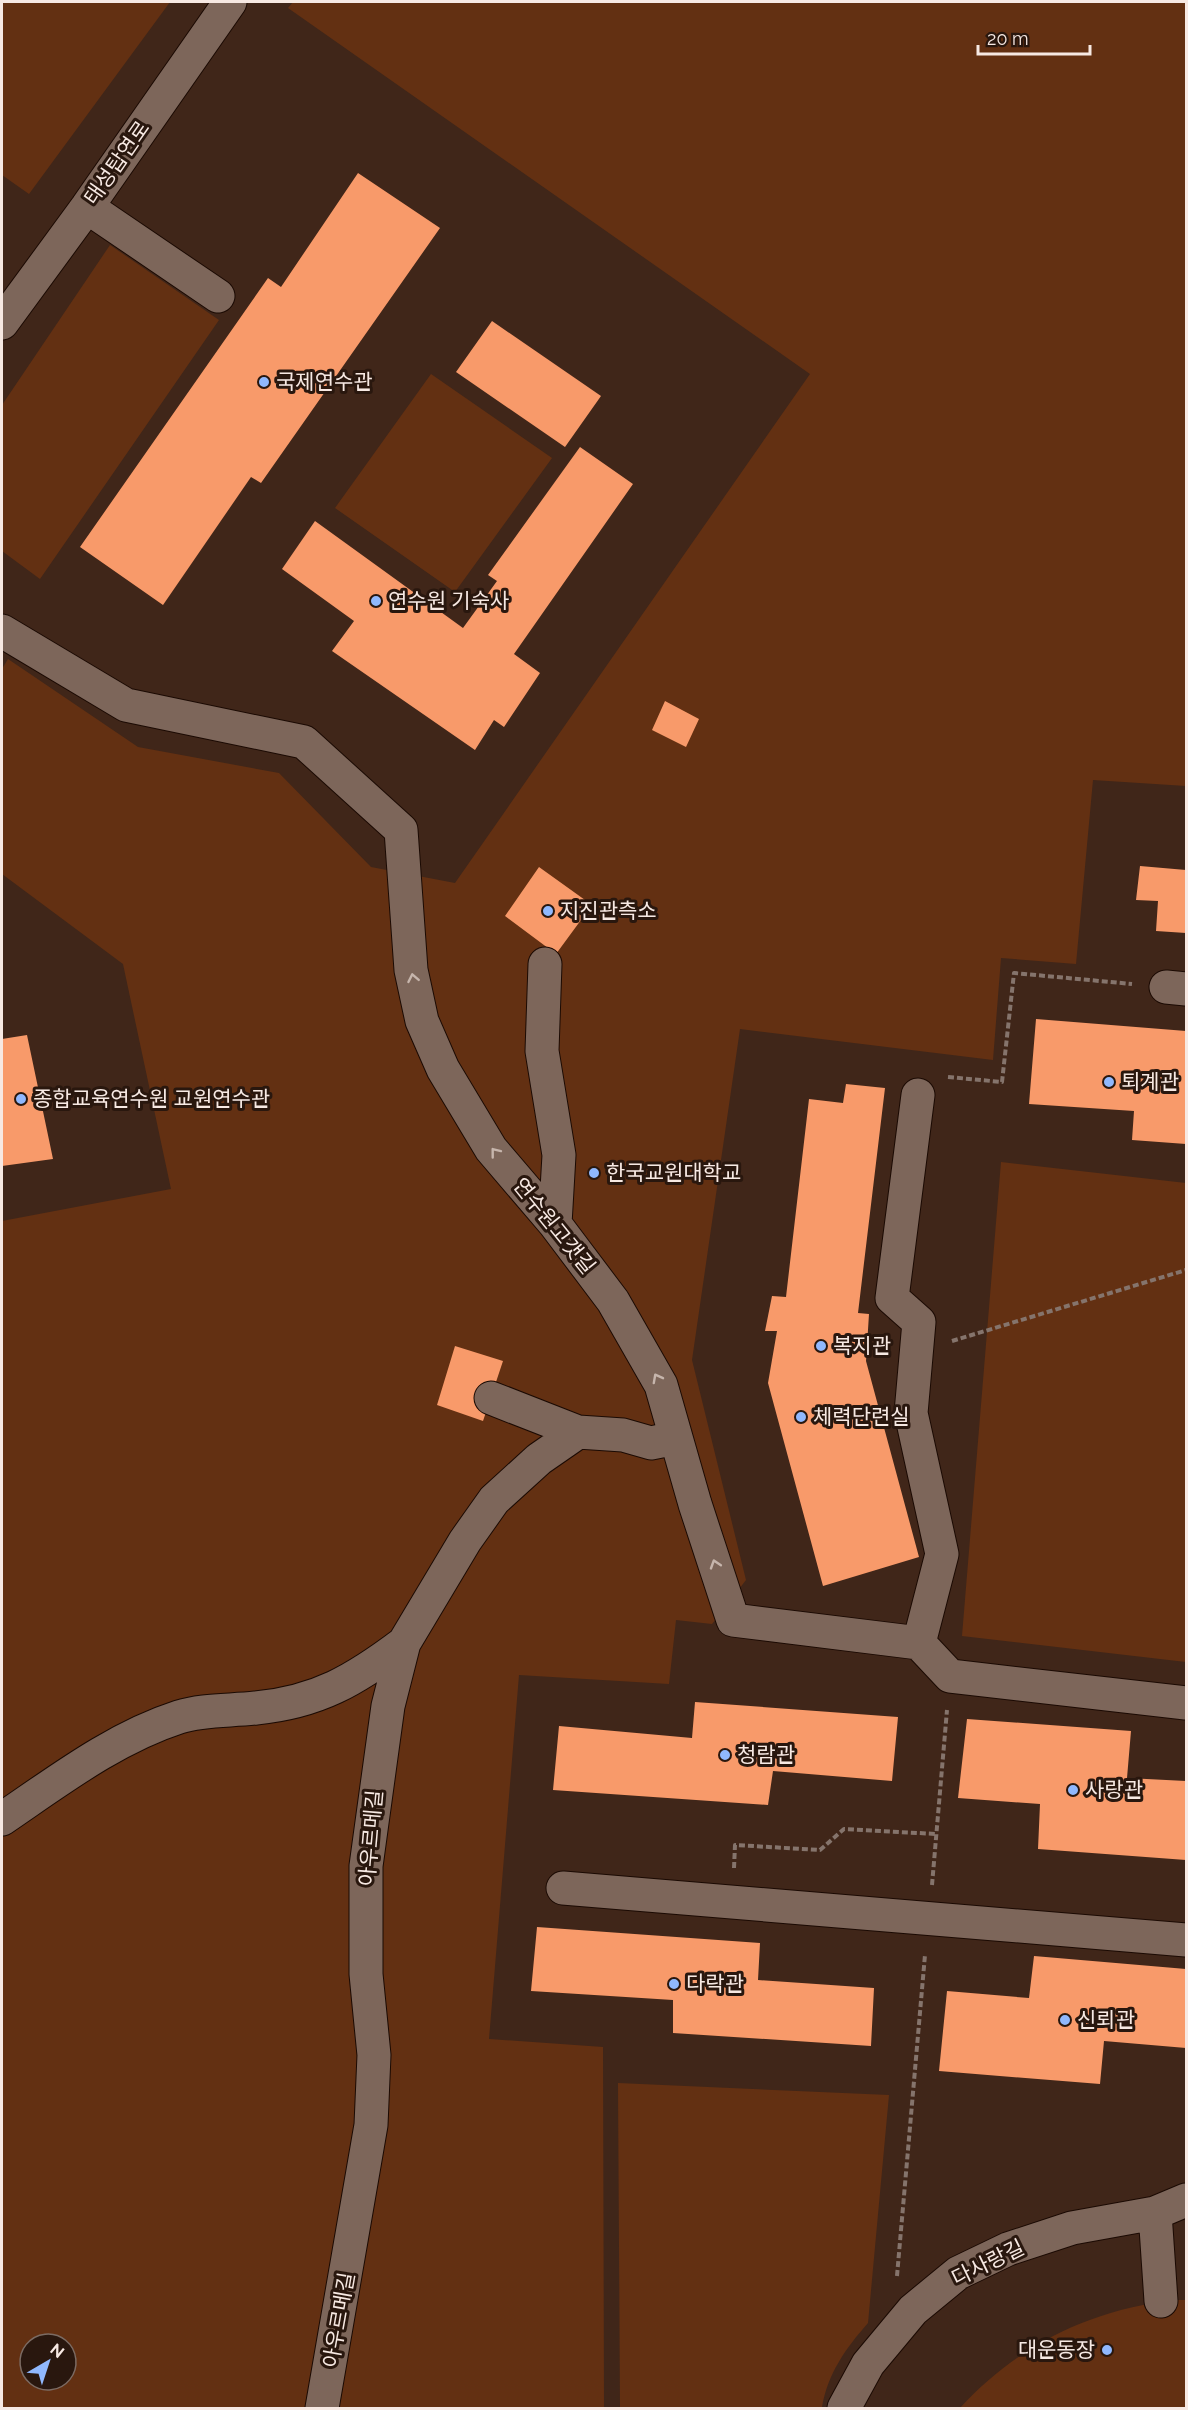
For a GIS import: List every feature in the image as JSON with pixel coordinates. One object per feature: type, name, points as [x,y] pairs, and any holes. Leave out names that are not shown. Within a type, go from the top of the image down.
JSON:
[{"type":"street","name":"태성탑연로","points":[[2,323],[87,207],[230,2]]},
{"type":"street","points":[[87,207],[218,296]]},
{"type":"street","name":"연수원고갯길","points":[[2,631],[126,705],[304,742],[401,830],[411,970],[422,1021],[443,1069],[491,1149],[555,1224],[613,1301],[661,1385],[733,1620],[919,1643]]},
{"type":"street","points":[[545,964],[542,1052],[559,1155],[555,1224]]},
{"type":"street","points":[[918,1095],[892,1298],[919,1322],[910,1413],[942,1554],[919,1643],[950,1676],[1186,1702]]},
{"type":"street","points":[[491,1398],[578,1432],[622,1435],[651,1443],[676,1438]]},
{"type":"street","name":"아우르메길","points":[[322,2409],[372,2125],[374,2055],[366,1974],[366,1866],[386,1717],[404,1643],[459,1550],[494,1500],[539,1459],[578,1432]]},
{"type":"street","points":[[2,1819],[135,1733],[182,1716],[286,1705],[318,1696],[346,1684],[404,1643]]},
{"type":"street","points":[[563,1888],[1186,1940]]},
{"type":"street","name":"다사랑길","points":[[844,2409],[868,2364],[913,2310],[958,2273],[1008,2249],[1072,2228],[1155,2213],[1186,2200]]},
{"type":"street","points":[[1155,2213],[1161,2301]]},
{"type":"path","points":[[918,1095],[951,1076],[1002,1082],[1014,973],[1176,988]]},
{"type":"path","points":[[987,1331],[1186,1270]]},
{"type":"path","points":[[896,2282],[950,1676]]},
{"type":"path","points":[[735,1845],[820,1850],[844,1828],[936,1834]]},
{"type":"shaded area","name":"한국교원대학교","points":[[2,2],[1186,2],[1186,2408],[2,2408]]},
{"type":"shaded area","points":[[2,2],[170,2],[29,194],[2,175]]},
{"type":"shaded area","points":[[293,2],[1186,2],[1186,786],[1093,780],[1076,964],[1001,958],[993,1060],[740,1029],[692,1360],[746,1580],[712,1624],[676,1620],[669,1684],[519,1675],[489,2039],[603,2047],[604,2408],[2,2408],[2,1221],[171,1189],[123,964],[2,874],[2,669],[8,659],[138,747],[279,773],[371,867],[455,883],[810,374],[288,8]]},
{"type":"shaded area","points":[[110,245],[219,320],[40,579],[2,551],[2,405]]},
{"type":"shaded area","points":[[431,374],[552,458],[455,592],[335,508]]},
{"type":"shaded area","points":[[1001,1162],[1186,1183],[1186,1662],[962,1636]]},
{"type":"shaded area","points":[[618,2083],[889,2095],[868,2323],[852,2342],[833,2372],[822,2407],[620,2408]]},
{"type":"shaded area","name":"대운동장","points":[[1186,2300],[1186,2408],[960,2408],[1006,2366],[1058,2334],[1115,2312]]},
{"type":"building","name":"국제연수관","points":[[358,173],[440,228],[261,483],[251,477],[163,605],[80,547],[268,278],[281,287]]},
{"type":"building","points":[[492,321],[601,396],[565,447],[456,372]]},
{"type":"building","name":"연수원 기숙사","points":[[580,447],[633,484],[514,654],[540,673],[504,727],[494,720],[475,750],[332,651],[354,621],[282,569],[315,521],[463,628],[497,581],[488,575]]},
{"type":"building","points":[[665,701],[699,719],[686,747],[652,730]]},
{"type":"building","points":[[1140,866],[1186,870],[1186,933],[1156,931],[1158,901],[1136,900]]},
{"type":"building","name":"지진관측소","points":[[539,867],[592,905],[556,954],[505,916]]},
{"type":"building","name":"퇴계관","points":[[1036,1019],[1186,1031],[1186,1144],[1132,1140],[1134,1111],[1029,1104]]},
{"type":"building","name":"종합교육연수원 교원연수관","points":[[27,1035],[53,1159],[2,1166],[2,1039]]},
{"type":"building","name":"복지관","points":[[846,1084],[885,1088],[858,1313],[869,1314],[866,1361],[919,1557],[823,1586],[768,1383],[777,1331],[765,1331],[772,1296],[786,1297],[809,1099],[843,1103]]},
{"type":"building","points":[[455,1346],[503,1361],[483,1421],[437,1405]]},
{"type":"building","name":"청람관","points":[[695,1702],[898,1717],[892,1781],[773,1771],[768,1805],[553,1790],[559,1726],[692,1738]]},
{"type":"building","name":"사랑관","points":[[967,1719],[1131,1731],[1127,1778],[1186,1781],[1186,1860],[1038,1849],[1040,1804],[958,1798]]},
{"type":"building","name":"다락관","points":[[537,1927],[760,1943],[758,1980],[874,1988],[871,2046],[673,2033],[673,2000],[531,1991]]},
{"type":"building","name":"신뢰관","points":[[1034,1956],[1186,1969],[1186,2048],[1104,2041],[1100,2084],[939,2071],[947,1991],[1029,1998]]},
{"type":"place","name":"국제연수관","points":[[264,382]]},
{"type":"place","name":"연수원 기숙사","points":[[376,601]]},
{"type":"place","name":"지진관측소","points":[[548,911]]},
{"type":"place","name":"퇴계관","points":[[1109,1082]]},
{"type":"place","name":"종합교육연수원 교원연수관","points":[[21,1099]]},
{"type":"place","name":"한국교원대학교","points":[[594,1173]]},
{"type":"place","name":"복지관","points":[[821,1346]]},
{"type":"place","name":"체력단련실","points":[[801,1417]]},
{"type":"place","name":"청람관","points":[[725,1755]]},
{"type":"place","name":"사랑관","points":[[1073,1790]]},
{"type":"place","name":"다락관","points":[[674,1984]]},
{"type":"place","name":"신뢰관","points":[[1065,2020]]},
{"type":"place","name":"대운동장","points":[[1107,2350]]}]
